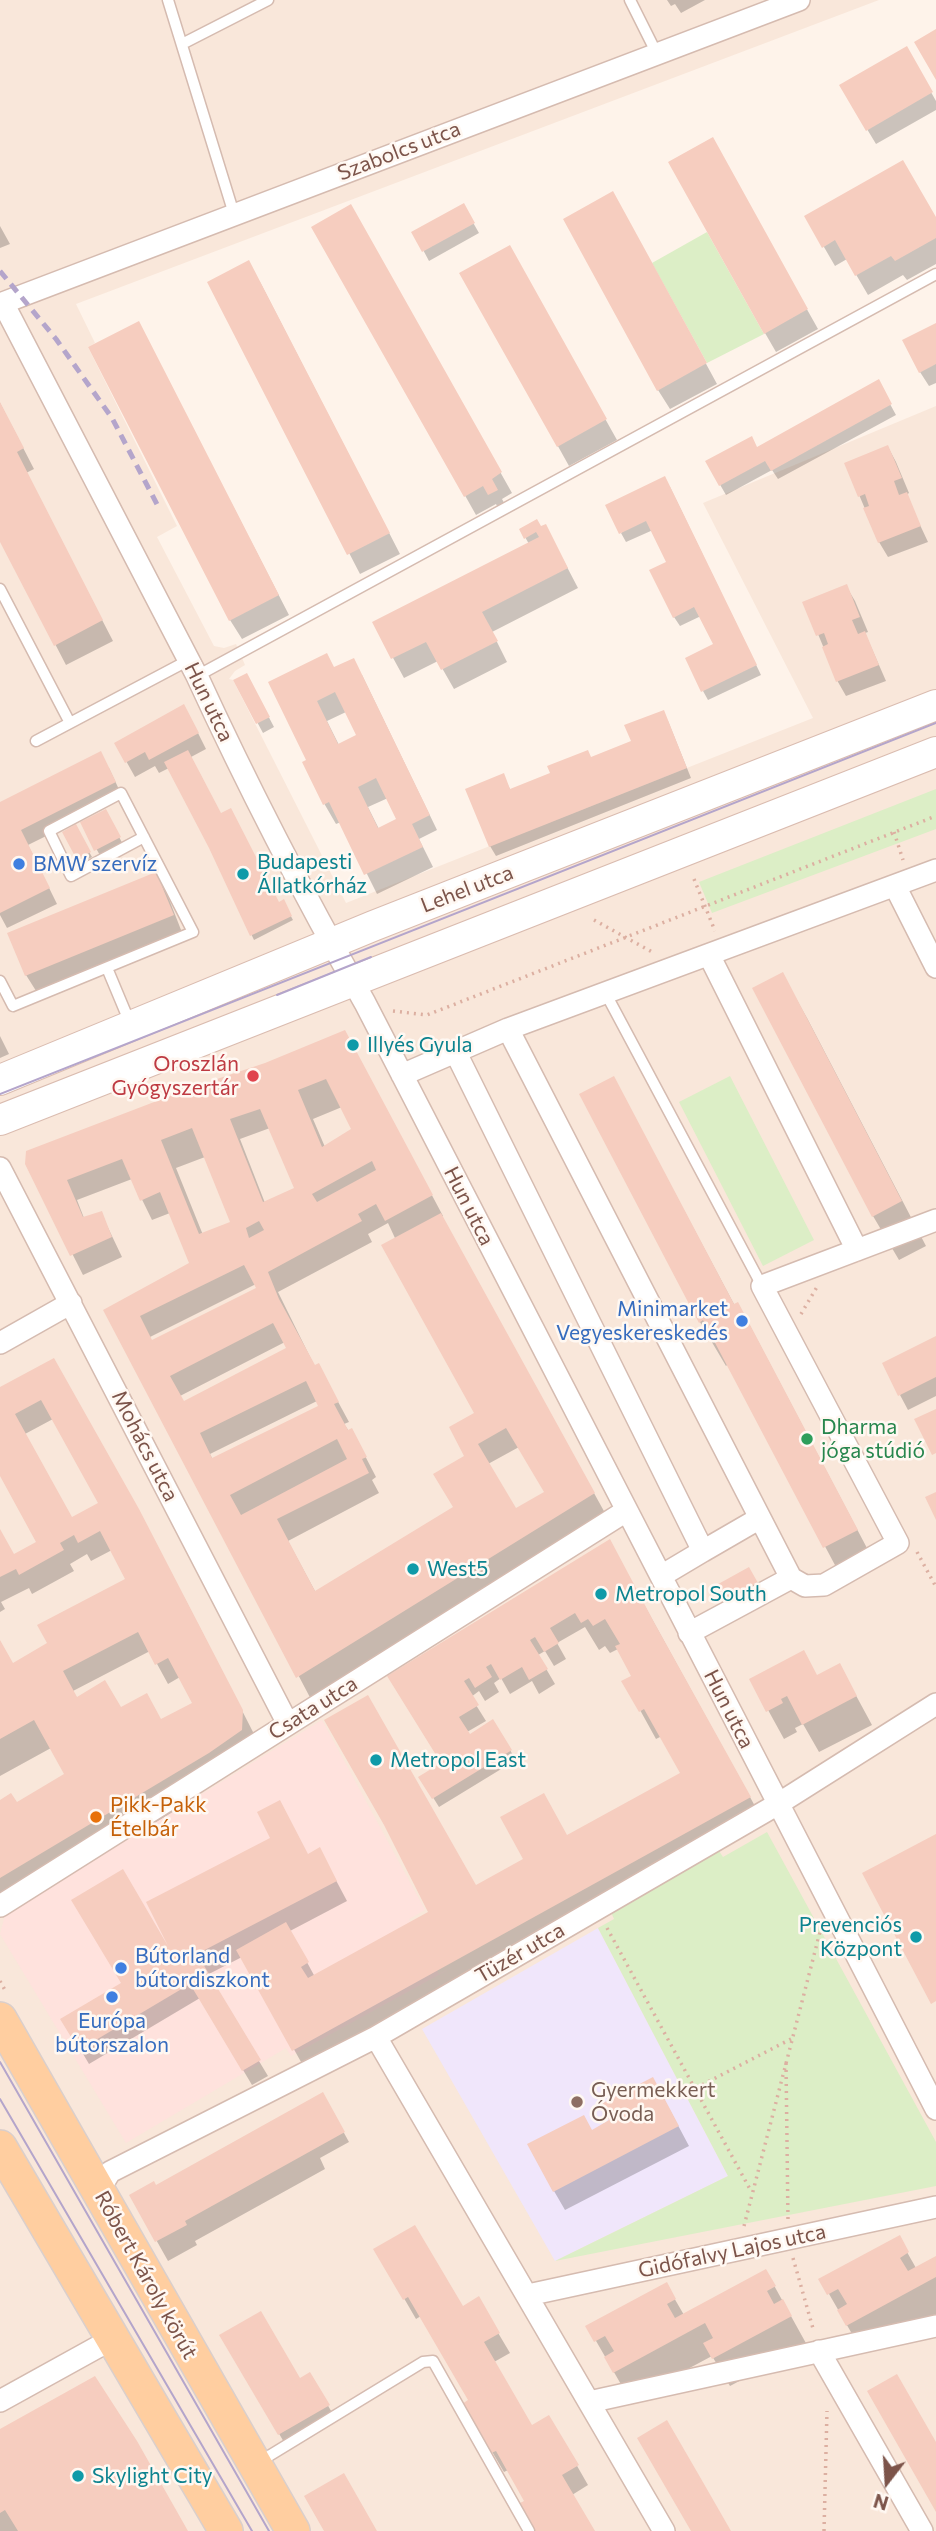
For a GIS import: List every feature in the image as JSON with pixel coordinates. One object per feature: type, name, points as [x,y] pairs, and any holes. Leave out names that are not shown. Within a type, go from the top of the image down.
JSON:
[{"type":"main road","name":"Lehel utca","points":[[0,1080],[332,944],[936,705]]},
{"type":"main road","name":"Lehel utca","points":[[0,1120],[936,752]]},
{"type":"main road","name":"Róbert Károly körút","points":[[0,2019],[293,2531]]},
{"type":"main road","points":[[0,2147],[226,2531]]},
{"type":"street","name":"Szabolcs utca","points":[[1,303],[796,0]]},
{"type":"street","name":"Hun utca","points":[[1,303],[193,668],[332,944],[936,2109]]},
{"type":"street","points":[[402,1075],[508,1029],[936,870]]},
{"type":"street","points":[[902,883],[936,967]]},
{"type":"street","points":[[715,952],[857,1250]]},
{"type":"street","points":[[508,1029],[791,1578],[805,1587],[824,1585],[898,1543],[762,1286],[936,1220]]},
{"type":"street","points":[[455,1051],[703,1551]]},
{"type":"street","name":"Mohács utca","points":[[0,1168],[288,1724]]},
{"type":"street","points":[[0,1343],[71,1303]]},
{"type":"street","name":"Csata utca","points":[[0,1906],[626,1511]]},
{"type":"street","points":[[661,1576],[760,1518]]},
{"type":"street","points":[[690,1633],[791,1578]]},
{"type":"street","name":"Tüzér utca","points":[[99,2190],[110,2172],[376,2036],[778,1804],[936,1704]]},
{"type":"street","points":[[376,2036],[664,2531]]},
{"type":"street","name":"Gidófalvy Lajos utca","points":[[528,2295],[936,2207]]},
{"type":"street","points":[[589,2402],[936,2326]]},
{"type":"street","points":[[0,2401],[114,2338]]},
{"type":"street","points":[[819,2351],[922,2531]]},
{"type":"lane","points":[[168,0],[234,214]]},
{"type":"lane","points":[[182,44],[268,0]]},
{"type":"lane","points":[[630,0],[657,54]]},
{"type":"lane","points":[[36,741],[193,668],[936,274]]},
{"type":"lane","points":[[0,589],[70,723]]},
{"type":"lane","points":[[0,981],[13,1006],[193,932],[144,837],[121,793],[50,831],[71,876],[144,837]]},
{"type":"lane","points":[[107,968],[132,1026]]},
{"type":"lane","points":[[606,994],[762,1286]]},
{"type":"lane","points":[[254,2465],[423,2362],[433,2361],[529,2531]]},
{"type":"path","points":[[393,1011],[427,1015],[936,816]]},
{"type":"path","points":[[894,832],[902,883]]},
{"type":"path","points":[[694,879],[706,907],[715,952]]},
{"type":"path","points":[[594,920],[678,967]]},
{"type":"path","points":[[789,1335],[834,1259]]},
{"type":"path","points":[[898,1543],[910,1538],[936,1587]]},
{"type":"path","points":[[738,2250],[829,1899]]},
{"type":"path","points":[[597,1909],[752,2193]]},
{"type":"path","points":[[695,2088],[791,2039]]},
{"type":"path","points":[[786,2057],[788,2239],[819,2351]]},
{"type":"path","points":[[824,2531],[827,2408]]},
{"type":"shaded area","points":[[0,0],[879,0],[76,304],[95,343],[88,347],[177,526],[157,537],[214,646],[224,648],[236,644],[245,665],[229,679],[233,680],[346,903],[813,718],[703,503],[936,406],[936,2531],[0,2531]]},
{"type":"shaded area","points":[[322,1720],[425,1910],[409,1919],[439,1974],[455,1966],[291,2056],[286,2048],[126,2143],[0,1934],[5,1915]]},
{"type":"shaded area","name":"Gyermekkert Óvoda","points":[[598,1928],[728,2176],[555,2261],[422,2029]]},
{"type":"green space","points":[[707,232],[764,334],[707,363],[652,263]]},
{"type":"green space","points":[[936,789],[936,829],[712,913],[699,882]]},
{"type":"green space","points":[[730,1076],[814,1240],[763,1266],[679,1102]]},
{"type":"green space","points":[[767,1832],[936,2142],[936,2186],[555,2261],[728,2176],[598,1928],[614,1919],[611,1912],[717,1848],[723,1857]]},
{"type":"building","points":[[936,29],[936,80],[914,42]]},
{"type":"building","points":[[907,46],[933,92],[866,131],[839,85]]},
{"type":"building","points":[[713,137],[808,309],[764,334],[668,162]]},
{"type":"building","points":[[903,160],[936,217],[936,238],[895,261],[891,256],[855,276],[835,240],[822,248],[804,216]]},
{"type":"building","points":[[613,191],[707,363],[657,391],[563,219]]},
{"type":"building","points":[[464,203],[475,223],[422,252],[411,232]]},
{"type":"building","points":[[351,204],[502,472],[492,479],[498,490],[488,495],[483,486],[464,497],[311,227]]},
{"type":"building","points":[[510,245],[607,419],[557,447],[459,273]]},
{"type":"building","points":[[249,260],[390,533],[347,555],[207,282]]},
{"type":"building","points":[[139,321],[279,595],[229,621],[88,347]]},
{"type":"building","points":[[936,323],[936,364],[919,373],[902,340]]},
{"type":"building","points":[[879,379],[892,404],[771,471],[765,461],[719,486],[705,461],[752,436],[757,447]]},
{"type":"building","points":[[0,402],[24,448],[17,452],[103,620],[54,646],[0,542]]},
{"type":"building","points":[[888,445],[902,478],[894,481],[899,495],[907,492],[921,526],[878,543],[863,508],[869,506],[865,494],[858,497],[844,463]]},
{"type":"building","points":[[665,476],[757,665],[701,692],[685,658],[713,644],[694,607],[673,618],[649,570],[666,562],[646,521],[619,534],[605,505]]},
{"type":"building","points":[[537,519],[541,526],[546,524],[568,568],[482,612],[498,641],[441,670],[426,642],[391,659],[372,622],[539,537],[536,532],[524,539],[519,529]]},
{"type":"building","points":[[847,584],[860,617],[852,620],[858,634],[865,631],[879,665],[836,682],[822,647],[828,644],[824,633],[816,636],[802,602]]},
{"type":"building","points":[[327,653],[334,667],[354,658],[430,815],[412,824],[423,847],[364,875],[329,802],[323,805],[302,762],[306,760],[268,682]],"holes":[[[335,692],[356,735],[338,744],[317,701]],[[376,778],[396,819],[378,828],[358,787]]]},
{"type":"building","points":[[247,673],[270,717],[256,724],[233,680]]},
{"type":"building","points":[[184,704],[199,733],[149,760],[145,752],[125,763],[114,743]]},
{"type":"building","points":[[664,710],[687,768],[489,847],[465,789],[504,773],[510,789],[550,773],[547,766],[588,750],[591,757],[631,741],[624,725]]},
{"type":"building","points":[[188,750],[221,813],[231,808],[279,902],[284,899],[292,916],[250,936],[209,848],[164,762]]},
{"type":"building","points":[[101,751],[116,782],[21,830],[50,888],[0,913],[0,802]]},
{"type":"building","points":[[106,809],[121,837],[94,851],[80,822]]},
{"type":"building","points":[[76,824],[91,852],[77,860],[62,832]]},
{"type":"building","points":[[156,872],[174,915],[25,976],[7,933]]},
{"type":"building","points":[[783,972],[902,1201],[872,1217],[752,988]]},
{"type":"building","points":[[345,1030],[433,1195],[385,1221],[376,1204],[358,1214],[362,1221],[268,1272],[279,1299],[315,1365],[319,1363],[339,1402],[334,1404],[348,1430],[352,1428],[367,1457],[362,1459],[369,1473],[277,1519],[315,1591],[453,1507],[433,1474],[464,1456],[449,1427],[474,1413],[381,1245],[441,1213],[595,1493],[296,1678],[103,1310],[189,1263],[160,1192],[140,1201],[122,1159],[67,1180],[83,1217],[102,1211],[112,1237],[70,1256],[25,1164],[26,1151],[196,1086],[265,1063]],"holes":[[[326,1079],[351,1129],[322,1147],[298,1090]],[[260,1109],[294,1188],[263,1202],[230,1119]],[[192,1128],[230,1222],[199,1234],[161,1140]],[[372,1161],[376,1170],[317,1202],[312,1194]],[[259,1221],[264,1230],[249,1238],[246,1228]],[[244,1265],[256,1288],[152,1340],[140,1316]],[[273,1323],[286,1348],[184,1401],[170,1376]],[[306,1381],[318,1406],[212,1458],[200,1433]],[[506,1428],[544,1492],[516,1508],[478,1444]],[[337,1439],[347,1459],[241,1515],[230,1495]]]},
{"type":"building","points":[[614,1076],[734,1304],[738,1302],[858,1530],[823,1548],[703,1320],[699,1323],[579,1094]]},
{"type":"building","points":[[936,1336],[936,1377],[898,1396],[882,1363]]},
{"type":"building","points":[[54,1358],[139,1509],[243,1710],[242,1730],[209,1753],[0,1878],[0,1800],[11,1793],[17,1802],[64,1774],[34,1720],[0,1739],[0,1640],[13,1663],[47,1643],[37,1625],[125,1579],[100,1531],[78,1543],[74,1535],[60,1543],[64,1550],[19,1575],[16,1569],[0,1577],[0,1529],[14,1554],[36,1542],[0,1476],[0,1387]],"holes":[[[41,1400],[98,1503],[72,1517],[15,1414]],[[138,1632],[155,1665],[168,1658],[192,1703],[161,1719],[147,1693],[121,1707],[105,1680],[77,1697],[63,1671]]]},
{"type":"building","points":[[936,1409],[936,1453],[932,1455],[914,1419]]},
{"type":"building","points":[[936,1492],[936,1520],[925,1497]]},
{"type":"building","points":[[610,1539],[751,1797],[292,2051],[236,1950],[286,1922],[309,1962],[301,1967],[308,1978],[428,1912],[384,1825],[324,1720],[368,1695],[476,1885],[523,1859],[500,1817],[544,1793],[567,1835],[680,1773],[644,1709],[639,1712],[621,1681],[631,1676],[615,1646],[620,1644],[605,1619],[593,1626],[588,1619],[581,1623],[575,1613],[550,1628],[559,1643],[544,1652],[535,1637],[530,1640],[548,1669],[529,1680],[522,1667],[500,1680],[491,1664],[486,1667],[492,1677],[475,1688],[469,1678],[464,1681],[479,1705],[459,1717],[470,1734],[493,1719],[512,1750],[432,1799],[418,1777],[441,1763],[387,1676]]},
{"type":"building","points":[[749,1567],[758,1583],[720,1604],[711,1588]]},
{"type":"building","points":[[804,1650],[817,1675],[840,1663],[857,1696],[802,1725],[787,1696],[781,1699],[783,1703],[766,1712],[749,1679]]},
{"type":"building","points":[[280,1800],[308,1854],[320,1847],[337,1881],[197,1954],[261,2060],[242,2071],[190,1984],[79,2050],[60,2019],[121,1983],[71,1900],[123,1869],[168,1946],[146,1902],[270,1838],[257,1812]]},
{"type":"building","name":"Prevenciós Központ","points":[[936,1834],[936,2001],[931,2004],[862,1873]]},
{"type":"building","points":[[653,2077],[679,2126],[553,2192],[527,2144],[584,2115],[592,2130],[609,2120],[601,2104]]},
{"type":"building","points":[[323,2092],[345,2132],[185,2221],[187,2225],[155,2242],[129,2195],[154,2181],[156,2185]]},
{"type":"building","points":[[415,2225],[463,2306],[479,2296],[500,2333],[484,2342],[532,2425],[549,2415],[579,2465],[562,2475],[595,2531],[534,2531],[518,2504],[524,2501],[496,2451],[491,2453],[462,2404],[468,2400],[408,2297],[403,2300],[373,2249]]},
{"type":"building","points":[[900,2235],[909,2252],[900,2258],[908,2271],[936,2256],[936,2277],[846,2326],[837,2310],[847,2304],[838,2289],[827,2295],[818,2279]]},
{"type":"building","points":[[766,2269],[776,2286],[767,2291],[774,2304],[783,2299],[792,2316],[712,2359],[703,2343],[713,2338],[705,2323],[613,2373],[604,2357],[614,2351],[605,2336],[594,2342],[585,2326],[667,2282],[676,2299],[667,2304],[675,2318]]},
{"type":"building","points":[[261,2311],[300,2378],[310,2372],[330,2405],[278,2435],[219,2335]]},
{"type":"building","points":[[897,2374],[936,2442],[936,2512],[867,2391]]},
{"type":"building","name":"Skylight City","points":[[95,2376],[137,2441],[188,2531],[18,2531],[5,2510],[0,2513],[0,2429]]},
{"type":"building","points":[[667,2420],[731,2531],[691,2531],[637,2438]]},
{"type":"building","points":[[344,2473],[377,2531],[324,2531],[304,2496]]},
{"type":"tram line","points":[[0,1094],[936,723]]},
{"type":"tram line","points":[[277,995],[371,957]]},
{"type":"tram line","points":[[0,2062],[269,2531]]},
{"type":"tram line","points":[[0,2099],[252,2531]]},
{"type":"railway","points":[[0,271],[56,339],[112,418],[160,510]]},
{"type":"place","name":"BMW szervíz","points":[[19,864]]},
{"type":"place","name":"Budapesti Állatkórház","points":[[243,874]]},
{"type":"place","name":"Illyés Gyula","points":[[353,1045]]},
{"type":"place","name":"Oroszlán Gyógyszertár","points":[[253,1076]]},
{"type":"place","name":"Minimarket Vegyeskereskedés","points":[[742,1321]]},
{"type":"place","name":"Dharma jóga stúdió","points":[[807,1439]]},
{"type":"place","name":"West5","points":[[413,1569]]},
{"type":"place","name":"Metropol South","points":[[601,1594]]},
{"type":"place","name":"Metropol East","points":[[376,1760]]},
{"type":"place","name":"Pikk-Pakk Ételbár","points":[[96,1817]]},
{"type":"place","name":"Prevenciós Központ","points":[[916,1937]]},
{"type":"place","name":"Bútorland bútordiszkont","points":[[121,1968]]},
{"type":"place","name":"Európa bútorszalon","points":[[112,1997]]},
{"type":"place","name":"Gyermekkert Óvoda","points":[[577,2102]]},
{"type":"place","name":"Skylight City","points":[[78,2476]]}]
